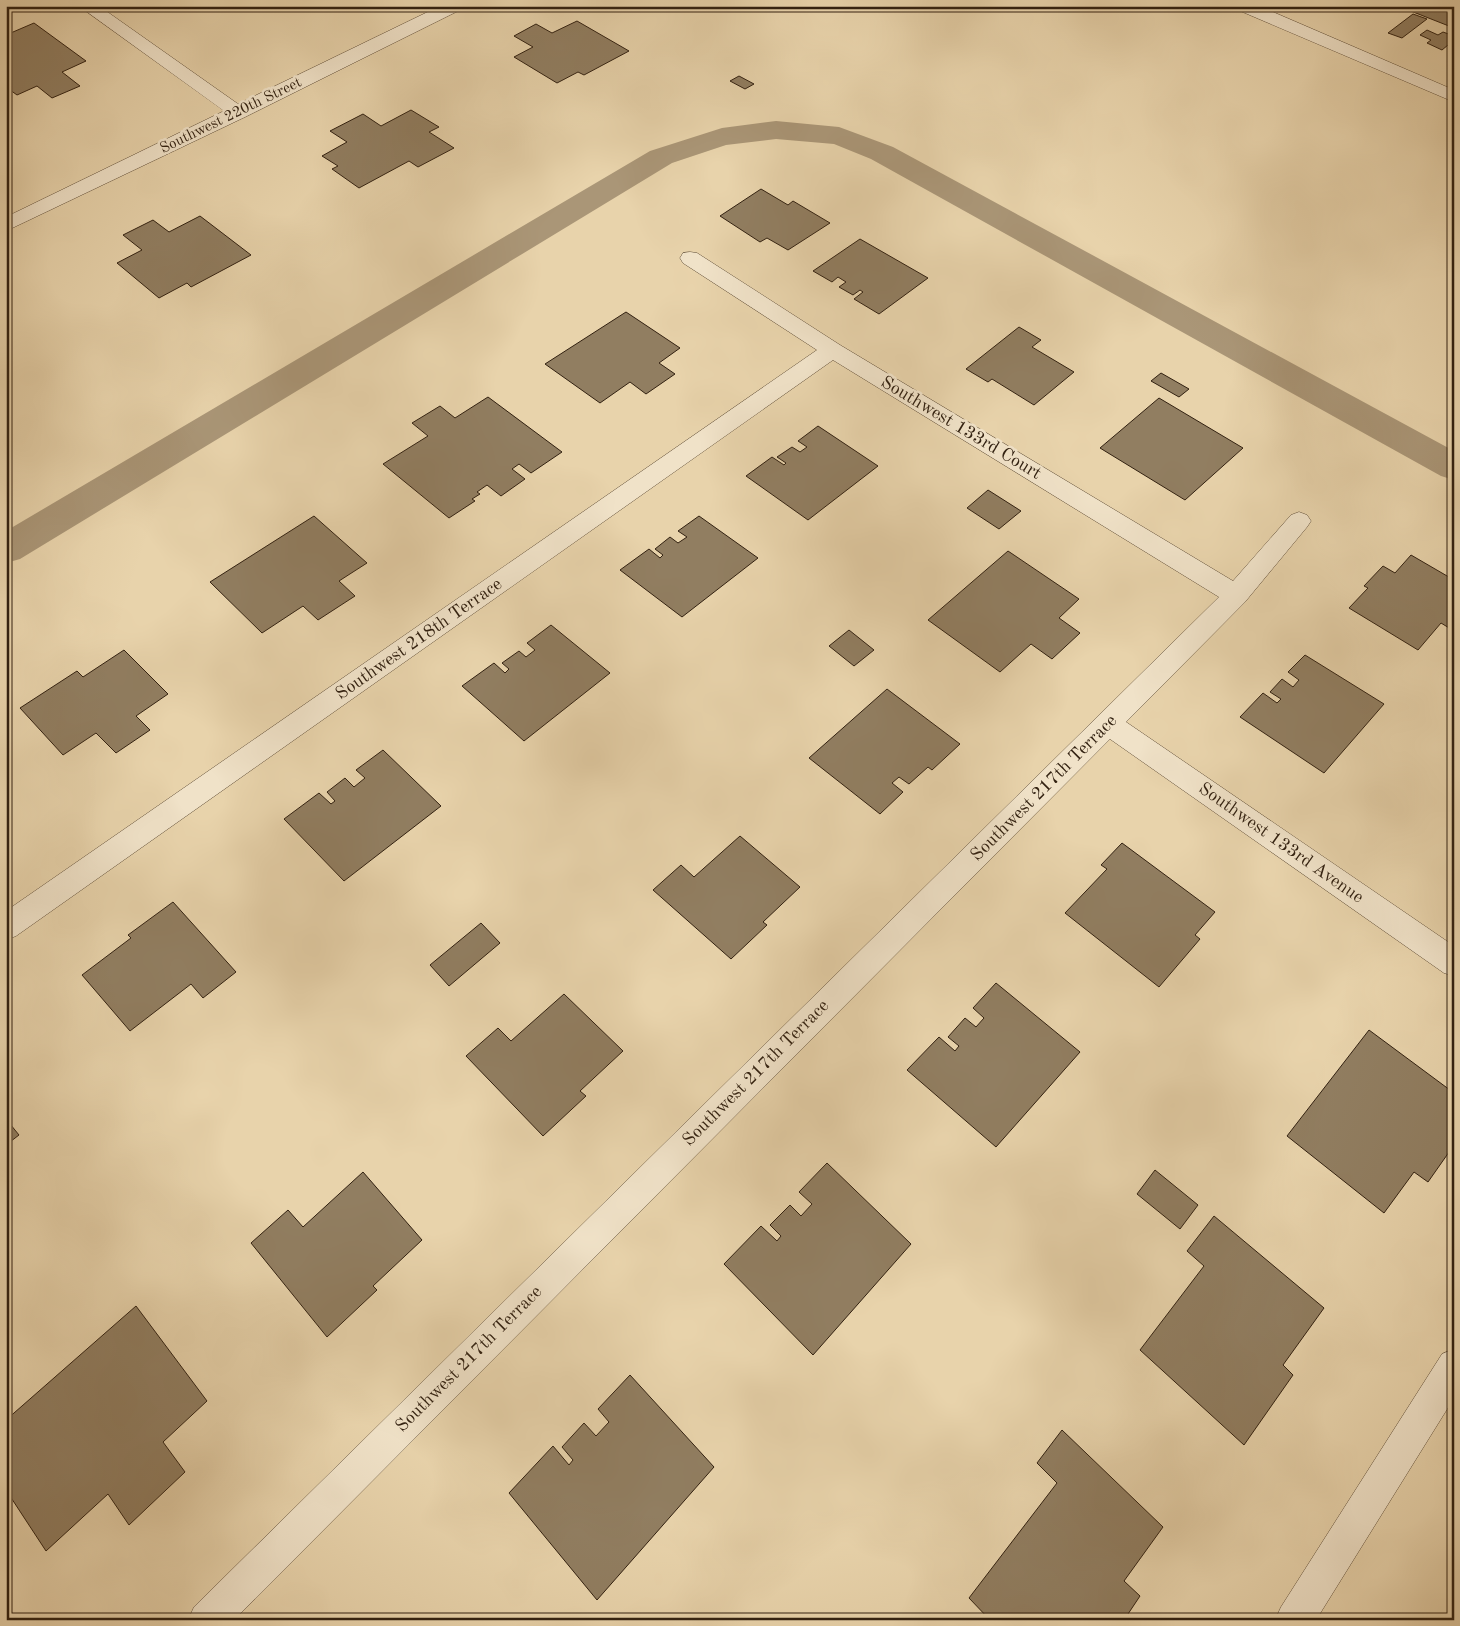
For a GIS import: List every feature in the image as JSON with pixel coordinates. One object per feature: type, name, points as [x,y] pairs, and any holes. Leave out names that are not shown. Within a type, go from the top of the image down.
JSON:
[{"type":"street","points":[[87,6],[238,113]]},
{"type":"street","name":"Southwest 220th Street","points":[[6,225],[454,6]]},
{"type":"street","points":[[1244,6],[1454,97]]},
{"type":"street","name":"Southwest 133rd Court","points":[[690,258],[832,350],[1236,595]]},
{"type":"street","name":"Southwest 218th Terrace","points":[[6,927],[832,350]]},
{"type":"street","name":"Southwest 217th Terrace","points":[[207,1620],[1108,724],[1236,595],[1299,521]]},
{"type":"street","name":"Southwest 133rd Avenue","points":[[1108,724],[1454,963]]},
{"type":"street","points":[[1294,1620],[1454,1366]]},
{"type":"building","points":[[1398,6],[1454,7],[1454,28]]},
{"type":"building","points":[[1413,14],[1427,19],[1402,38],[1388,33]]},
{"type":"building","points":[[577,21],[629,51],[584,75],[578,72],[557,83],[514,57],[533,47],[514,36],[536,24],[552,33]]},
{"type":"building","points":[[34,23],[86,61],[62,72],[80,86],[52,98],[37,86],[17,95],[6,87],[6,35]]},
{"type":"building","points":[[1427,30],[1438,35],[1443,32],[1454,36],[1454,40],[1442,50],[1427,43],[1431,40],[1420,35]]},
{"type":"building","points":[[739,76],[754,84],[745,89],[730,81]]},
{"type":"building","points":[[411,110],[439,127],[429,132],[454,148],[418,167],[409,161],[359,188],[332,169],[338,166],[322,156],[347,142],[330,131],[363,114],[381,126]]},
{"type":"building","points":[[761,189],[788,205],[793,201],[830,223],[788,250],[767,238],[760,242],[720,216]]},
{"type":"building","points":[[200,216],[251,255],[191,287],[187,283],[159,298],[117,263],[142,250],[123,235],[153,220],[169,232]]},
{"type":"building","points":[[860,239],[928,278],[879,314],[854,299],[863,292],[860,290],[853,295],[839,287],[846,282],[838,277],[832,282],[813,271]]},
{"type":"building","points":[[626,312],[680,348],[659,363],[675,374],[646,394],[630,382],[600,403],[545,364]]},
{"type":"building","points":[[1019,327],[1041,340],[1032,347],[1074,372],[1034,405],[992,379],[988,382],[966,369]]},
{"type":"building","points":[[1161,373],[1189,389],[1179,397],[1151,381]]},
{"type":"building","points":[[488,397],[562,452],[531,473],[519,464],[512,469],[525,479],[501,496],[487,485],[477,492],[480,494],[472,499],[475,501],[449,518],[383,464],[428,436],[412,423],[440,406],[455,418]]},
{"type":"building","points":[[1159,398],[1243,448],[1185,500],[1100,448]]},
{"type":"building","points":[[818,426],[878,466],[808,520],[746,476],[772,457],[784,465],[786,463],[777,457],[792,447],[800,452],[807,447],[798,441]]},
{"type":"building","points":[[988,490],[1021,511],[999,529],[967,508]]},
{"type":"building","points":[[314,516],[367,563],[339,581],[355,596],[318,620],[303,606],[262,633],[210,582]]},
{"type":"building","points":[[699,516],[758,558],[682,617],[620,570],[649,549],[660,558],[663,555],[655,549],[670,537],[678,543],[687,537],[678,531]]},
{"type":"building","points":[[1008,551],[1079,599],[1059,618],[1080,633],[1052,659],[1031,644],[1000,672],[928,620]]},
{"type":"building","points":[[1411,555],[1454,580],[1454,631],[1441,623],[1418,650],[1349,608],[1368,588],[1364,586],[1383,566],[1395,573]]},
{"type":"building","points":[[551,625],[610,673],[524,741],[462,686],[494,663],[505,673],[509,669],[502,663],[519,651],[526,657],[535,650],[527,643]]},
{"type":"building","points":[[849,630],[874,650],[854,666],[829,646]]},
{"type":"building","points":[[124,650],[168,694],[136,716],[150,730],[116,753],[96,733],[63,755],[20,708],[77,671],[83,677]]},
{"type":"building","points":[[1305,655],[1384,704],[1324,773],[1240,717],[1263,693],[1277,703],[1281,699],[1270,692],[1282,679],[1293,687],[1299,680],[1288,672]]},
{"type":"building","points":[[887,689],[960,744],[932,770],[928,767],[909,784],[899,777],[892,783],[903,792],[880,814],[809,758]]},
{"type":"building","points":[[383,750],[441,806],[344,881],[284,819],[319,793],[331,804],[335,801],[327,792],[345,778],[354,787],[365,778],[356,770]]},
{"type":"building","points":[[740,836],[800,887],[763,922],[767,925],[731,959],[653,890],[681,865],[694,877]]},
{"type":"building","points":[[1122,843],[1215,912],[1195,935],[1200,939],[1159,987],[1065,913],[1107,869],[1101,865]]},
{"type":"building","points":[[173,902],[236,972],[203,998],[191,984],[130,1031],[82,975],[131,938],[128,935]]},
{"type":"building","points":[[481,923],[500,943],[449,986],[430,965]]},
{"type":"building","points":[[996,983],[1080,1052],[996,1147],[907,1070],[939,1037],[955,1051],[959,1046],[948,1037],[965,1018],[976,1027],[984,1018],[973,1008]]},
{"type":"building","points":[[564,994],[623,1051],[580,1091],[586,1096],[543,1136],[466,1056],[498,1028],[511,1041]]},
{"type":"building","points":[[1369,1030],[1454,1093],[1454,1145],[1428,1182],[1414,1172],[1384,1213],[1287,1136]]},
{"type":"building","points":[[6,1119],[19,1135],[6,1145]]},
{"type":"building","points":[[827,1163],[911,1244],[813,1355],[724,1264],[761,1226],[777,1241],[781,1236],[770,1225],[790,1205],[801,1216],[812,1204],[799,1192]]},
{"type":"building","points":[[1155,1170],[1198,1205],[1180,1229],[1137,1194]]},
{"type":"building","points":[[363,1172],[422,1240],[373,1286],[377,1290],[327,1337],[251,1243],[288,1210],[303,1227]]},
{"type":"building","points":[[1214,1216],[1324,1308],[1283,1365],[1293,1375],[1244,1445],[1140,1350],[1204,1266],[1187,1251]]},
{"type":"building","points":[[136,1306],[207,1401],[163,1442],[185,1472],[129,1525],[108,1494],[46,1551],[6,1490],[6,1420]]},
{"type":"building","points":[[630,1375],[714,1467],[597,1600],[509,1493],[553,1446],[569,1465],[573,1460],[562,1447],[584,1423],[596,1436],[609,1422],[598,1409]]},
{"type":"building","points":[[1062,1430],[1163,1527],[1124,1581],[1140,1596],[1124,1620],[990,1620],[969,1598],[1057,1483],[1037,1463]]},
{"type":"waterway","points":[[6,549],[661,157],[722,137],[776,130],[839,136],[882,153],[1454,467]]}]
